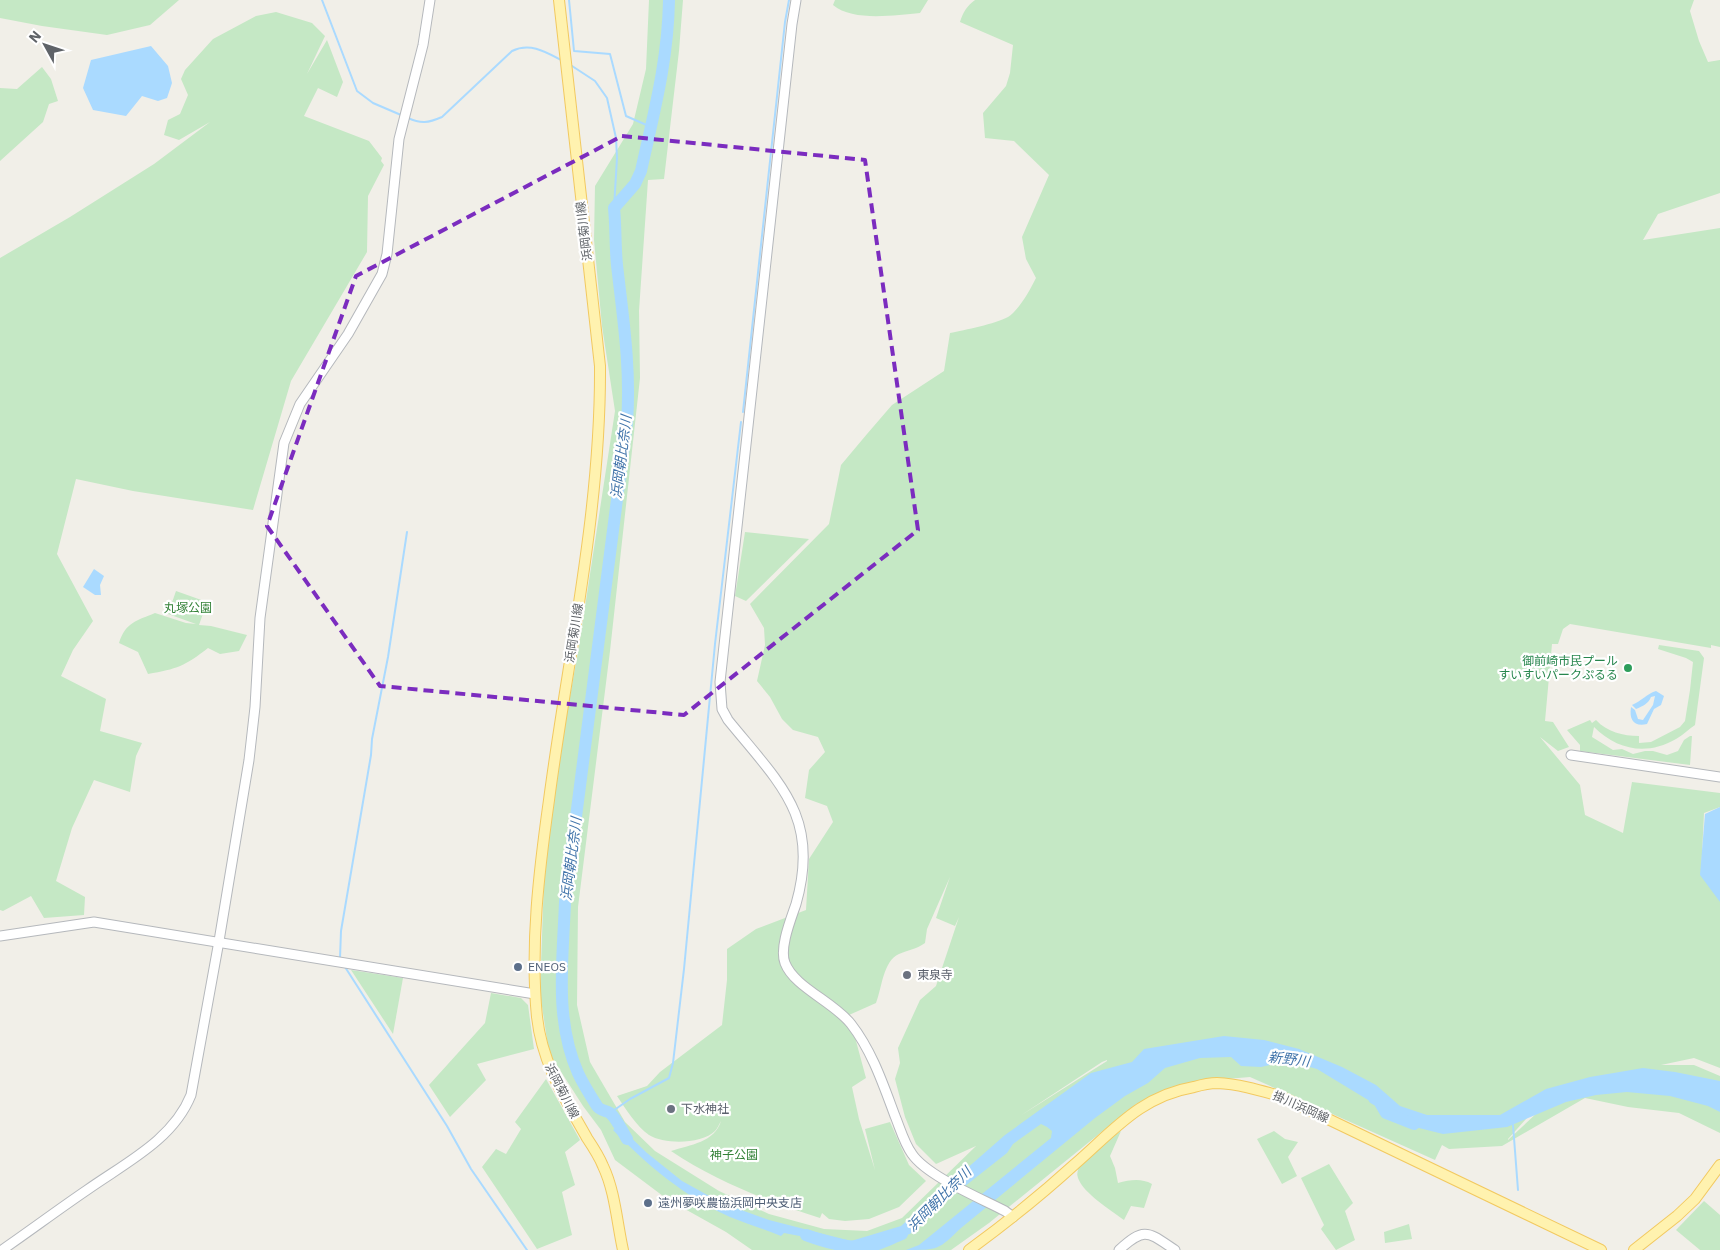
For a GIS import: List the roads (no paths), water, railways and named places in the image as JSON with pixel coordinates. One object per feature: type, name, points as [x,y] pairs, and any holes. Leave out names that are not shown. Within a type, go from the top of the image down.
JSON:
[{"type":"main road","name":"浜岡菊川線","points":[[558,0],[600,366],[600,405],[592,517],[555,755],[541,862],[535,938],[535,994],[537,1019],[545,1058],[560,1092],[603,1165],[611,1190],[623,1250]]},
{"type":"main road","name":"掛川浜岡線","points":[[969,1250],[1009,1214],[1074,1166],[1126,1118],[1144,1105],[1175,1091],[1215,1083],[1247,1086],[1280,1096],[1601,1250]]},
{"type":"main road","points":[[1634,1250],[1695,1199],[1720,1165]]},
{"type":"street","points":[[2,1250],[154,1144],[167,1132],[186,1108],[191,1095],[249,760],[255,707],[260,618],[284,443],[300,404],[348,334],[382,274],[387,254],[399,139],[423,45],[430,0]]},
{"type":"street","points":[[796,0],[720,682],[722,709],[728,720],[789,798],[801,827],[804,858],[802,884],[787,933],[784,962],[792,975],[841,1012],[852,1025],[877,1067],[912,1154],[922,1165],[941,1177],[1009,1214]]},
{"type":"street","points":[[1571,755],[1720,777]]},
{"type":"street","points":[[0,936],[94,922],[535,994]]},
{"type":"street","points":[[1119,1250],[1131,1239],[1144,1234],[1150,1234],[1174,1250]]},
{"type":"water","points":[[151,46],[168,66],[172,83],[167,98],[158,101],[142,96],[126,116],[93,110],[83,88],[91,60]]},
{"type":"water","points":[[94,569],[104,576],[100,585],[101,595],[95,595],[83,587]]},
{"type":"water","points":[[1656,691],[1664,696],[1661,705],[1654,709],[1647,724],[1642,725],[1633,722],[1631,707],[1635,710],[1638,719],[1643,720],[1653,705],[1655,696],[1636,709],[1632,705]]},
{"type":"water","points":[[1720,807],[1720,902],[1700,875],[1705,814]]},
{"type":"water","points":[[1224,1036],[1264,1040],[1299,1049],[1342,1067],[1376,1085],[1400,1106],[1427,1115],[1500,1115],[1546,1089],[1590,1077],[1643,1068],[1720,1081],[1720,1112],[1708,1106],[1670,1096],[1627,1092],[1596,1095],[1566,1102],[1507,1127],[1443,1134],[1411,1126],[1317,1069],[1288,1061],[1261,1067],[1241,1066],[1231,1057],[1200,1058],[1165,1068],[1148,1083],[1125,1096],[1095,1118],[942,1245],[932,1249],[917,1250],[906,1250],[919,1245],[1051,1138],[1052,1131],[1041,1124],[1013,1144],[1007,1153],[941,1205],[910,1234],[863,1247],[784,1233],[781,1236],[730,1217],[698,1200],[667,1179],[639,1156],[613,1130],[619,1126],[647,1153],[682,1181],[722,1203],[769,1220],[851,1241],[901,1226],[1005,1135],[1091,1073],[1132,1062],[1144,1049]]},
{"type":"waterway","points":[[322,0],[357,91],[373,103],[401,115]]},
{"type":"waterway","points":[[569,0],[574,51],[610,54],[626,116],[651,127]]},
{"type":"waterway","name":"浜岡朝比奈川","points":[[627,1139],[613,1116],[597,1106],[584,1085],[570,1052],[563,1010],[562,967],[565,902],[627,422],[627,363],[616,258],[614,208],[635,184],[641,171],[663,65],[669,0]]},
{"type":"waterway","points":[[743,412],[785,22],[789,0]]},
{"type":"waterway","points":[[408,118],[425,122],[442,117],[512,51],[519,48],[538,49],[563,61]]},
{"type":"waterway","points":[[569,64],[595,81],[607,98],[616,138],[617,158],[614,208]]},
{"type":"waterway","points":[[610,1113],[630,1099],[669,1078],[673,1063],[684,969],[715,644],[741,422]]},
{"type":"waterway","points":[[340,958],[341,931],[371,755],[372,739],[388,657],[407,532]]},
{"type":"waterway","points":[[345,967],[447,1126],[471,1169],[527,1250]]},
{"type":"waterway","name":"新野川","points":[[1374,1098],[1379,1101],[1386,1113],[1414,1124]]},
{"type":"waterway","points":[[1513,1125],[1518,1190]]},
{"type":"waterway","name":"浜岡朝比奈川","points":[[806,1235],[839,1245],[864,1247],[876,1245],[902,1234]]},
{"type":"place","name":"御前崎市民プール すいすいパークぷるる","points":[[1628,668]]},
{"type":"place","name":"ENEOS","points":[[518,967]]},
{"type":"place","name":"東泉寺","points":[[907,975]]},
{"type":"place","name":"下水神社","points":[[671,1109]]},
{"type":"place","name":"遠州夢咲農協浜岡中央支店","points":[[648,1203]]},
{"type":"park label","name":"丸塚公園","points":[[188,608]]},
{"type":"park label","name":"神子公園","points":[[734,1155]]}]
